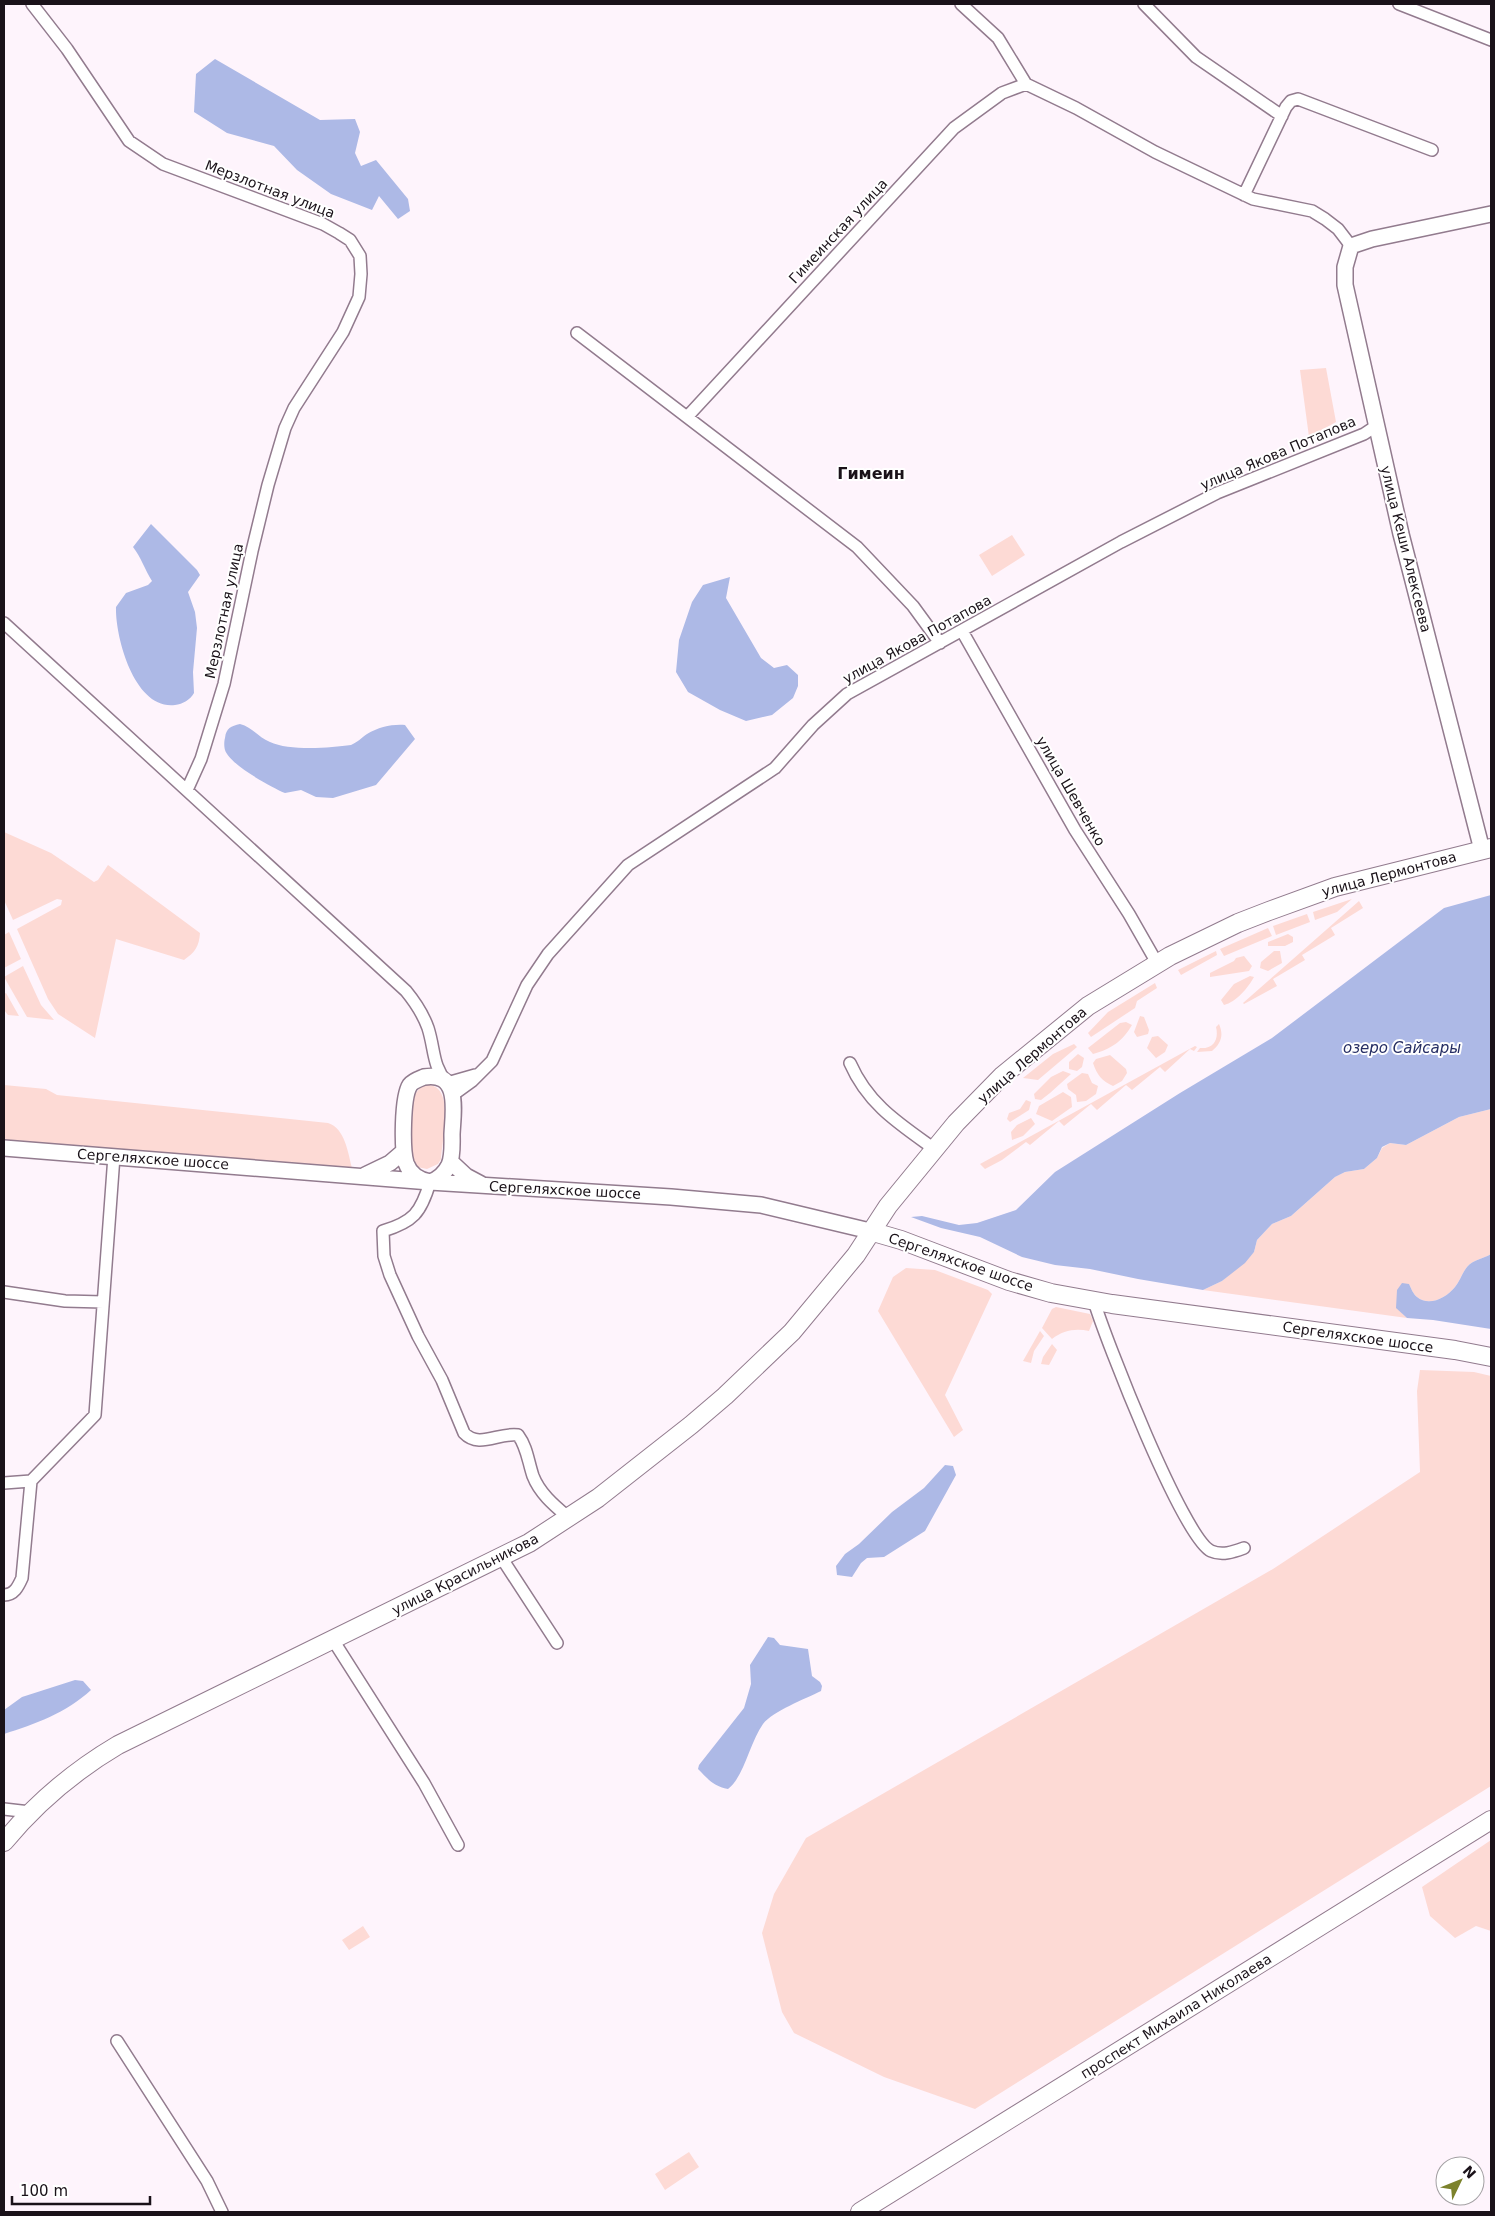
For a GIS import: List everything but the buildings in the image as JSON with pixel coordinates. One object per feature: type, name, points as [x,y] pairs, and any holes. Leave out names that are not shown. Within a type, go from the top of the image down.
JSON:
[{"type":"main road","points":[[1351,246],[1380,237],[1491,214]]},
{"type":"main road","name":"улица Кеши Алексеева","points":[[1351,246],[1345,268],[1345,285],[1376,426],[1401,534],[1487,849]]},
{"type":"main road","name":"улица Лермонтова","points":[[870,1231],[933,1148],[1002,1076],[1088,1006],[1157,963],[1238,923],[1335,887],[1487,849]]},
{"type":"main road","points":[[428,1076],[451,1089],[451,1162],[442,1175],[430,1182]]},
{"type":"main road","name":"Сергеляхское шоссе","points":[[428,1076],[411,1083],[406,1094],[404,1151],[406,1163],[412,1174],[421,1180],[430,1182]]},
{"type":"main road","name":"Сергеляхское шоссе","points":[[4,1148],[430,1182],[671,1196],[761,1205],[901,1240],[1009,1281],[1051,1293],[1094,1301],[1455,1350],[1491,1357]]},
{"type":"main road","name":"Сергеляхское шоссе","points":[[362,1176],[390,1163],[404,1151]]},
{"type":"main road","points":[[451,1162],[466,1176],[482,1185]]},
{"type":"main road","name":"улица Красильникова","points":[[4,1842],[30,1812],[78,1770],[118,1745],[529,1543],[569,1518],[691,1425],[725,1396],[792,1332],[856,1255],[870,1231]]},
{"type":"main road","name":"проспект Михаила Николаева","points":[[864,2211],[1491,1820]]},
{"type":"street","name":"Мерзлотная улица","points":[[32,4],[66,49],[129,141],[163,164],[323,224],[350,240],[360,256],[362,274],[358,297],[343,332],[294,408],[277,452],[252,551],[224,684],[201,759],[187,790]]},
{"type":"street","points":[[961,4],[998,38],[1026,84],[1076,108],[1155,152],[1253,199],[1312,211],[1338,229],[1351,246]]},
{"type":"street","points":[[1144,4],[1196,56],[1282,116]]},
{"type":"street","points":[[1399,4],[1491,40]]},
{"type":"street","name":"Гимеинская улица","points":[[687,417],[954,128],[1002,93],[1026,84]]},
{"type":"street","points":[[1244,195],[1282,116],[1291,101],[1298,99],[1432,150]]},
{"type":"street","points":[[577,333],[857,547],[914,606],[940,643]]},
{"type":"street","name":"улица Якова Потапова","points":[[451,1089],[479,1074],[492,1061],[527,985],[548,954],[628,865],[775,768],[812,725],[847,694],[1121,542],[1217,493],[1364,434],[1376,426]]},
{"type":"street","points":[[4,623],[326,920],[406,991],[421,1012],[428,1030],[438,1072],[451,1089]]},
{"type":"street","name":"улица Шевченко","points":[[962,631],[1075,830],[1129,914],[1157,963]]},
{"type":"street","points":[[428,1076],[432,1052]]},
{"type":"street","points":[[850,1063],[857,1080],[877,1105],[933,1148]]},
{"type":"street","points":[[4,1595],[8,1595],[18,1589],[22,1578],[31,1481],[95,1415],[114,1156]]},
{"type":"street","points":[[430,1182],[418,1212],[410,1220],[383,1231],[384,1256],[390,1276],[418,1336],[442,1380],[464,1433],[470,1440],[478,1442],[509,1434],[518,1435],[524,1443],[534,1477],[547,1498],[569,1518]]},
{"type":"street","points":[[4,1292],[65,1301],[102,1302]]},
{"type":"street","points":[[1094,1301],[1142,1425],[1170,1486],[1200,1540],[1210,1550],[1228,1554],[1244,1548]]},
{"type":"street","points":[[4,1483],[31,1481]]},
{"type":"street","points":[[501,1557],[557,1644]]},
{"type":"street","points":[[333,1640],[424,1783],[458,1845]]},
{"type":"street","points":[[4,1809],[30,1812]]},
{"type":"street","points":[[117,2041],[207,2181],[222,2212]]},
{"type":"shaded area","points":[[1326,368],[1336,422],[1309,437],[1300,370]]},
{"type":"shaded area","points":[[1012,535],[1025,555],[992,576],[979,555]]},
{"type":"shaded area","points":[[4,832],[51,853],[94,882],[98,880],[108,865],[200,933],[196,949],[184,960],[116,939],[95,1038],[58,1014],[48,999],[17,929],[61,905],[62,900],[57,899],[13,920],[4,900]]},
{"type":"shaded area","points":[[1352,899],[1337,912],[1315,920],[1313,912]]},
{"type":"shaded area","points":[[1359,901],[1363,908],[1331,928],[1335,935],[1302,955],[1305,960],[1273,979],[1277,986],[1243,1003]]},
{"type":"shaded area","points":[[1307,914],[1310,922],[1276,935],[1273,926]]},
{"type":"shaded area","points":[[1268,928],[1272,936],[1224,956],[1220,949]]},
{"type":"shaded area","points":[[9,932],[21,959],[4,968],[4,935]]},
{"type":"shaded area","points":[[1288,934],[1293,937],[1293,942],[1285,946],[1268,946],[1268,942]]},
{"type":"shaded area","points":[[1216,951],[1217,955],[1181,975],[1178,970]]},
{"type":"shaded area","points":[[1274,951],[1280,951],[1282,963],[1268,971],[1260,968],[1261,962]]},
{"type":"shaded area","points":[[1244,956],[1252,966],[1249,971],[1210,977],[1210,973],[1234,961],[1236,958]]},
{"type":"shaded area","points":[[23,966],[41,1005],[54,1020],[27,1017],[4,977]]},
{"type":"shaded area","points":[[1250,976],[1254,977],[1245,990],[1233,1001],[1224,1005],[1221,1000],[1234,984]]},
{"type":"shaded area","points":[[1155,983],[1157,988],[1137,1001],[1135,1008],[1091,1037],[1088,1033],[1108,1012]]},
{"type":"shaded area","points":[[6,993],[19,1016],[8,1015],[4,1010],[4,994]]},
{"type":"shaded area","points":[[1140,1016],[1144,1017],[1149,1030],[1148,1034],[1137,1037],[1134,1032]]},
{"type":"shaded area","points":[[1126,1022],[1132,1025],[1115,1044],[1093,1054],[1088,1048],[1120,1023]]},
{"type":"shaded area","points":[[1219,1024],[1221,1039],[1218,1045],[1212,1051],[1197,1052],[1200,1048],[1212,1045],[1217,1035],[1216,1027]]},
{"type":"shaded area","points":[[1158,1036],[1168,1045],[1165,1052],[1156,1058],[1147,1048],[1152,1037]]},
{"type":"shaded area","points":[[1074,1044],[1077,1047],[1038,1080],[1023,1078],[1053,1054]]},
{"type":"shaded area","points":[[1195,1046],[1197,1047],[1194,1051],[1190,1049],[1165,1072],[1160,1067],[1132,1090],[1126,1085],[1097,1110],[1091,1104],[1064,1126],[1059,1121],[1030,1145],[1026,1142],[1002,1160],[985,1169],[980,1164]]},
{"type":"shaded area","points":[[1078,1054],[1084,1058],[1082,1067],[1077,1071],[1069,1069],[1069,1062]]},
{"type":"shaded area","points":[[1110,1055],[1126,1069],[1127,1073],[1122,1081],[1113,1086],[1100,1077],[1093,1063],[1096,1059]]},
{"type":"shaded area","points":[[1063,1071],[1071,1074],[1041,1100],[1035,1099],[1034,1094],[1051,1077]]},
{"type":"shaded area","points":[[1082,1073],[1088,1074],[1092,1083],[1098,1086],[1096,1094],[1086,1101],[1077,1102],[1076,1095],[1068,1089],[1067,1084]]},
{"type":"shaded area","points":[[4,1085],[46,1089],[57,1095],[328,1123],[334,1126],[342,1135],[352,1168],[13,1143],[4,1138]]},
{"type":"shaded area","points":[[423,1085],[434,1086],[440,1092],[444,1101],[445,1113],[441,1159],[438,1164],[427,1169],[417,1167],[409,1155],[413,1096]]},
{"type":"shaded area","points":[[1063,1092],[1071,1097],[1072,1107],[1052,1121],[1036,1114],[1039,1106]]},
{"type":"shaded area","points":[[1026,1100],[1031,1102],[1029,1110],[1010,1122],[1007,1119],[1009,1113],[1020,1109]]},
{"type":"shaded area","points":[[1491,1109],[1491,1254],[1470,1264],[1455,1287],[1447,1295],[1432,1301],[1422,1300],[1414,1294],[1409,1284],[1397,1308],[1407,1318],[1203,1290],[1222,1281],[1254,1252],[1257,1240],[1272,1224],[1291,1216],[1335,1177],[1345,1172],[1364,1169],[1377,1158],[1382,1148],[1390,1143],[1406,1145],[1459,1117]]},
{"type":"shaded area","points":[[1031,1118],[1035,1124],[1023,1136],[1012,1140],[1011,1132],[1017,1125]]},
{"type":"shaded area","points":[[906,1268],[935,1270],[988,1290],[992,1294],[945,1395],[963,1430],[954,1437],[878,1311],[893,1277]]},
{"type":"shaded area","points":[[1056,1307],[1090,1314],[1093,1321],[1089,1331],[1070,1330],[1052,1339],[1042,1328],[1052,1309]]},
{"type":"shaded area","points":[[1040,1331],[1044,1336],[1034,1351],[1031,1363],[1023,1361]]},
{"type":"shaded area","points":[[1052,1344],[1057,1350],[1049,1365],[1041,1364],[1043,1357]]},
{"type":"shaded area","points":[[1420,1370],[1474,1372],[1491,1376],[1491,1786],[975,2109],[884,2077],[794,2033],[782,2012],[762,1933],[774,1894],[806,1838],[1273,1569],[1420,1472],[1417,1391]]},
{"type":"shaded area","points":[[1491,1840],[1491,1931],[1476,1926],[1455,1938],[1430,1916],[1422,1887]]},
{"type":"shaded area","points":[[363,1926],[370,1937],[349,1950],[342,1940]]},
{"type":"shaded area","points":[[689,2152],[699,2167],[665,2190],[655,2174]]},
{"type":"water","points":[[215,59],[320,120],[355,119],[360,132],[355,153],[361,166],[376,160],[408,199],[410,211],[398,219],[379,196],[372,210],[331,194],[297,170],[274,146],[227,133],[194,112],[196,74]]},
{"type":"water","points":[[151,524],[200,575],[188,592],[195,612],[197,628],[193,672],[194,693],[186,701],[175,705],[161,703],[148,696],[138,684],[123,652],[117,620],[116,607],[126,593],[148,585],[152,581],[133,547]]},
{"type":"water","points":[[730,577],[726,598],[761,658],[774,668],[787,665],[798,675],[798,686],[793,698],[772,715],[746,721],[720,710],[688,692],[676,672],[679,640],[692,602],[703,585]]},
{"type":"water","points":[[240,724],[248,727],[270,742],[298,748],[351,745],[367,734],[386,726],[395,725],[405,725],[415,739],[376,785],[333,798],[316,797],[301,790],[285,793],[242,769],[228,756],[224,746],[226,735],[228,730]]},
{"type":"water","name":"озеро Сайсары","points":[[1491,895],[1491,1109],[1459,1117],[1406,1145],[1390,1143],[1382,1147],[1377,1158],[1364,1169],[1345,1172],[1335,1177],[1291,1216],[1272,1224],[1257,1240],[1254,1252],[1245,1263],[1222,1281],[1203,1290],[1090,1269],[1055,1265],[1022,1257],[980,1237],[941,1228],[911,1217],[922,1216],[959,1225],[977,1223],[1016,1210],[1055,1172],[1180,1093],[1272,1038],[1444,908]]},
{"type":"water","points":[[1491,1254],[1491,1329],[1407,1318],[1396,1308],[1397,1290],[1402,1283],[1409,1284],[1414,1294],[1422,1300],[1437,1300],[1447,1295],[1455,1287],[1470,1264]]},
{"type":"water","points":[[945,1465],[953,1466],[956,1475],[925,1531],[884,1557],[867,1558],[861,1563],[852,1577],[837,1575],[836,1566],[845,1554],[859,1544],[892,1512],[924,1488]]},
{"type":"water","points":[[768,1637],[774,1638],[780,1645],[808,1649],[812,1676],[820,1682],[822,1686],[821,1691],[774,1714],[768,1719],[758,1731],[743,1768],[734,1784],[728,1789],[723,1788],[708,1779],[698,1769],[699,1765],[744,1708],[751,1684],[750,1665]]},
{"type":"water","points":[[75,1680],[83,1681],[91,1690],[61,1711],[39,1722],[4,1734],[4,1710],[22,1697]]},
{"type":"district","name":"Гимеин","points":[[871,473]]}]
